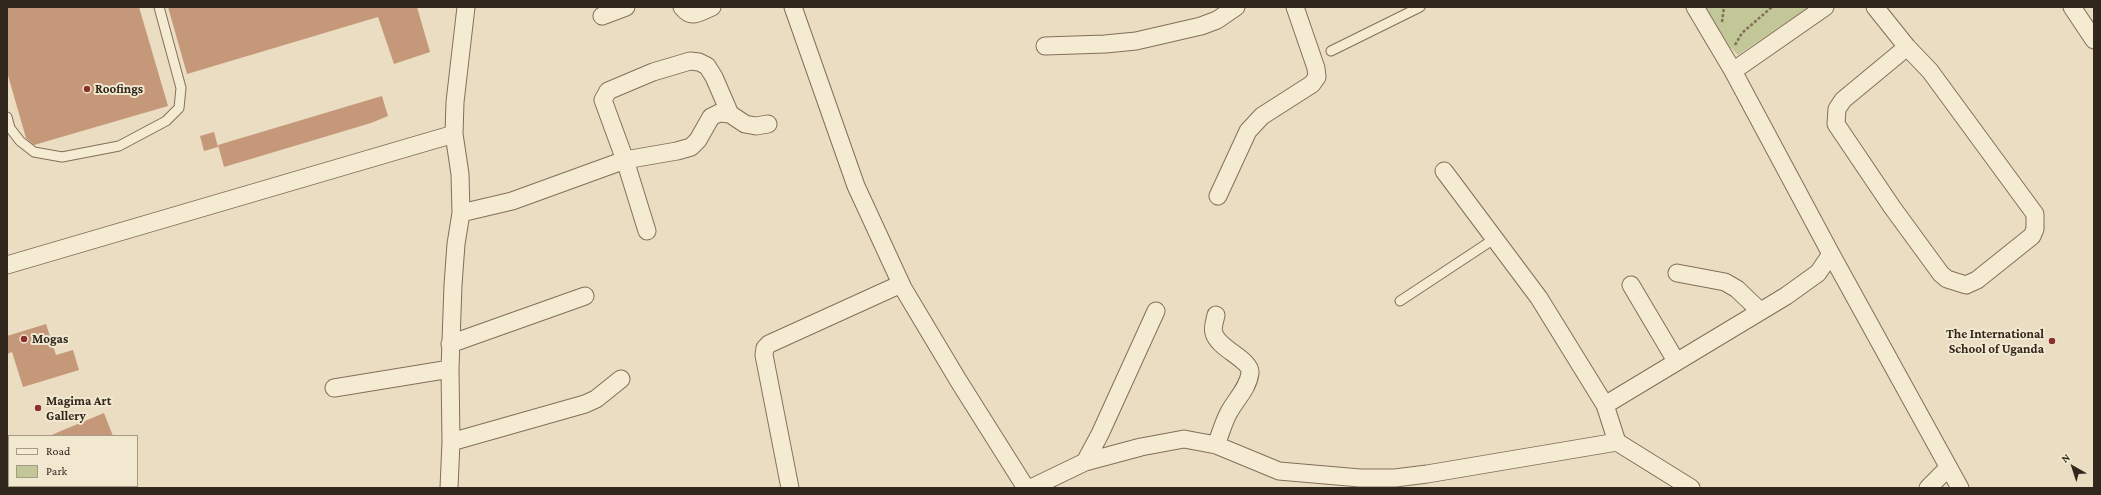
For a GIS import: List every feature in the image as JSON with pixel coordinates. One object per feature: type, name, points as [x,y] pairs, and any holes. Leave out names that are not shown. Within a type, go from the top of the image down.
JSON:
[{"type":"street","points":[[449,488],[451,442],[450,344],[456,251],[461,213],[460,174],[454,134],[455,102],[466,7]]},
{"type":"street","points":[[602,16],[626,7]]},
{"type":"street","points":[[682,7],[686,13],[696,15],[712,7]]},
{"type":"street","points":[[793,7],[856,186],[901,284],[958,380],[1026,488]]},
{"type":"street","points":[[1045,46],[1105,44],[1136,41],[1201,26],[1217,20],[1236,7]]},
{"type":"street","points":[[1218,196],[1248,131],[1262,116],[1312,84],[1317,77],[1316,68],[1295,7]]},
{"type":"street","points":[[1695,7],[1729,66],[1830,254],[1960,488]]},
{"type":"street","points":[[1729,66],[1825,7]]},
{"type":"street","points":[[1875,7],[1907,47],[1930,71],[2035,214],[2035,230],[2032,236],[1977,280],[1966,285],[1955,283],[1941,274],[1892,207],[1836,124],[1837,109],[1843,100],[1907,47]]},
{"type":"street","points":[[2072,7],[2094,40]]},
{"type":"street","points":[[647,231],[626,160],[603,100],[608,91],[653,72],[690,61],[699,62],[708,66],[714,76],[730,114]]},
{"type":"street","points":[[461,213],[512,201],[626,160],[677,152],[691,147],[698,140],[711,117],[719,113],[730,114],[744,124],[756,126],[768,124]]},
{"type":"street","points":[[7,265],[454,134]]},
{"type":"street","points":[[1444,171],[1539,298],[1606,405],[1617,442]]},
{"type":"street","points":[[1606,405],[1810,280],[1818,273],[1830,254]]},
{"type":"street","points":[[1677,273],[1725,282],[1736,289],[1760,312]]},
{"type":"street","points":[[790,488],[764,355],[765,348],[769,344],[901,284]]},
{"type":"street","points":[[1631,285],[1676,361]]},
{"type":"street","points":[[450,344],[585,296]]},
{"type":"street","points":[[1085,462],[1100,434],[1156,311]]},
{"type":"street","points":[[1216,315],[1213,331],[1216,339],[1222,346],[1247,364],[1250,371],[1248,382],[1228,413],[1216,445]]},
{"type":"street","points":[[334,388],[450,369]]},
{"type":"street","points":[[451,442],[586,404],[596,399],[621,379]]},
{"type":"street","points":[[1031,488],[1085,462],[1141,446],[1184,439],[1216,445],[1279,471],[1359,483],[1419,475],[1617,442],[1691,488]]},
{"type":"street","points":[[1928,488],[1948,468]]},
{"type":"lane","points":[[7,117],[20,141],[34,152],[62,156],[119,146],[166,121],[178,108],[181,88],[159,7]]},
{"type":"lane","points":[[1331,51],[1420,7]]},
{"type":"lane","points":[[1400,301],[1494,239]]},
{"type":"path","points":[[1729,66],[1742,33],[1772,7]]},
{"type":"green space","points":[[1705,7],[1809,7],[1738,55],[1730,47]]},
{"type":"building","name":"Roofings","points":[[7,7],[139,7],[168,106],[34,145],[26,138],[7,72]]},
{"type":"building","points":[[168,7],[417,7],[430,52],[394,64],[378,17],[187,74]]},
{"type":"building","points":[[382,96],[388,116],[371,123],[224,167],[218,145]]},
{"type":"building","points":[[214,132],[218,147],[204,151],[200,136]]},
{"type":"building","points":[[46,324],[56,355],[73,350],[79,370],[23,387],[12,352],[7,354],[7,336]]},
{"type":"building","points":[[104,413],[113,435],[51,435]]},
{"type":"place","name":"Roofings","points":[[87,89]]},
{"type":"place","name":"Mogas","points":[[24,339]]},
{"type":"place","name":"The International School of Uganda","points":[[2052,341]]},
{"type":"place","name":"Magima Art Gallery","points":[[38,408]]}]
